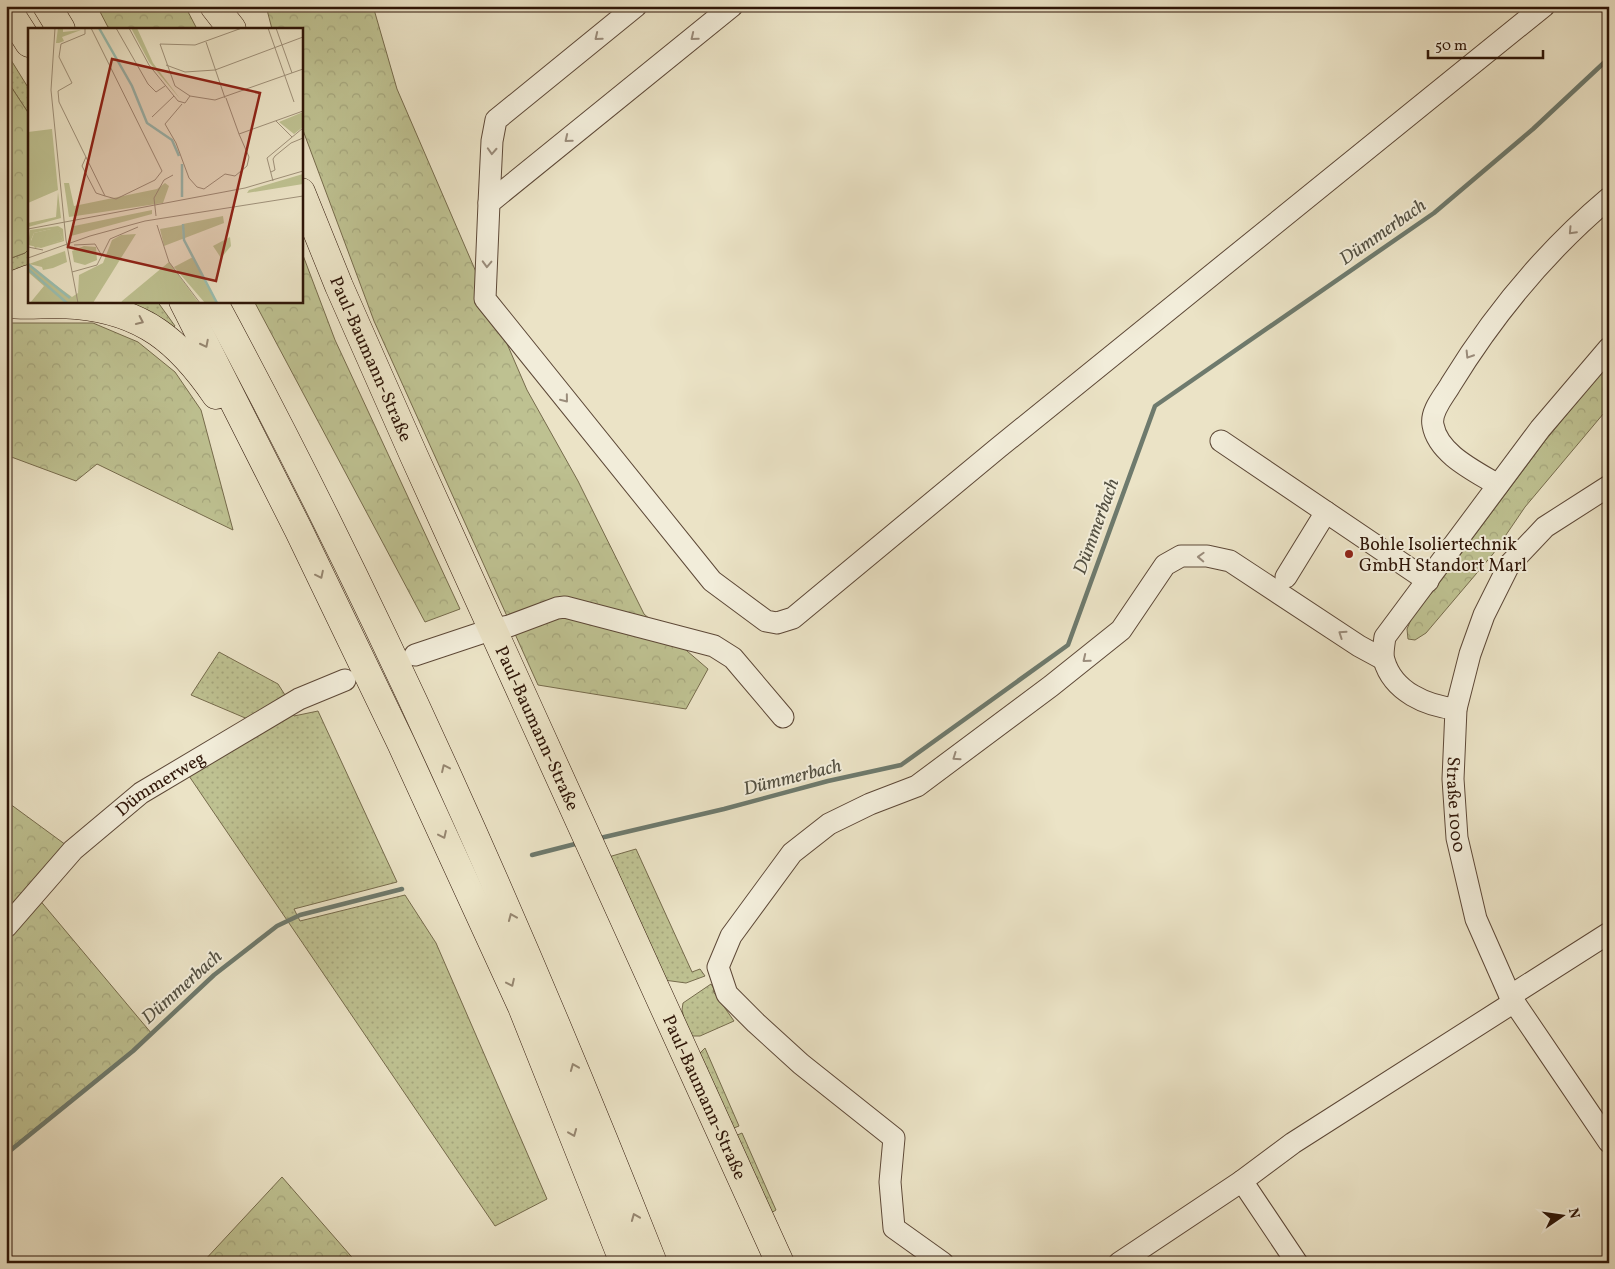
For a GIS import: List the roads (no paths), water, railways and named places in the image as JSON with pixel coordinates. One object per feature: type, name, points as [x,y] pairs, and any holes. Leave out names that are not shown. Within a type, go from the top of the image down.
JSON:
[{"type":"main road","points":[[214,6],[231,28]]},
{"type":"main road","points":[[227,6],[237,28]]},
{"type":"main road","points":[[6,7],[27,40]]},
{"type":"main road","name":"Paul-Baumann-Straße","points":[[302,194],[339,286],[780,1263]]},
{"type":"main road","points":[[6,288],[28,280]]},
{"type":"main road","points":[[184,302],[299,531],[401,743],[522,1007],[624,1263]]},
{"type":"main road","points":[[214,302],[270,407],[356,577],[459,798],[541,985],[653,1263]]},
{"type":"main road","points":[[6,304],[95,307],[133,318],[162,334],[197,367],[216,394],[259,472],[299,531]]},
{"type":"street","points":[[636,6],[496,120],[492,141],[485,299],[712,582],[766,621],[777,623],[792,618],[1544,6]]},
{"type":"street","points":[[489,203],[732,6]]},
{"type":"street","points":[[1498,485],[1460,461],[1438,440],[1432,423],[1435,411],[1474,348],[1518,289],[1579,223],[1609,198]]},
{"type":"street","points":[[1384,660],[1385,637],[1398,616],[1428,581],[1540,429],[1609,348]]},
{"type":"street","points":[[1221,441],[1428,581]]},
{"type":"street","name":"Straße 1000","points":[[1609,486],[1545,527],[1509,565],[1484,615],[1470,654],[1456,709],[1453,779],[1457,838],[1476,919],[1512,999],[1609,1142]]},
{"type":"street","points":[[1286,577],[1326,512]]},
{"type":"street","points":[[943,1263],[894,1228],[890,1182],[894,1138],[801,1064],[727,994],[718,967],[731,936],[792,853],[829,824],[870,804],[917,786],[1052,686],[1120,630],[1165,565],[1182,556],[1207,556],[1230,561],[1359,646],[1384,660],[1401,689],[1436,707],[1456,709]]},
{"type":"street","points":[[415,655],[565,607],[714,646],[733,658],[783,717]]},
{"type":"street","name":"Dümmerweg","points":[[6,927],[73,850],[141,793],[299,699],[345,680]]},
{"type":"street","points":[[1119,1263],[1242,1181],[1293,1143],[1512,999],[1609,932]]},
{"type":"street","points":[[1242,1181],[1297,1263]]},
{"type":"waterway","name":"Dümmerbach","points":[[596,839],[724,809],[828,781],[901,765],[1068,645],[1155,406],[1434,213],[1533,129],[1609,58]]},
{"type":"waterway","name":"Dümmerbach","points":[[532,855],[579,843]]},
{"type":"waterway","name":"Dümmerbach","points":[[6,1154],[133,1051],[214,975],[277,926],[300,915],[402,889]]},
{"type":"place","name":"Bohle Isoliertechnik GmbH Standort Marl","points":[[1349,554]]}]
